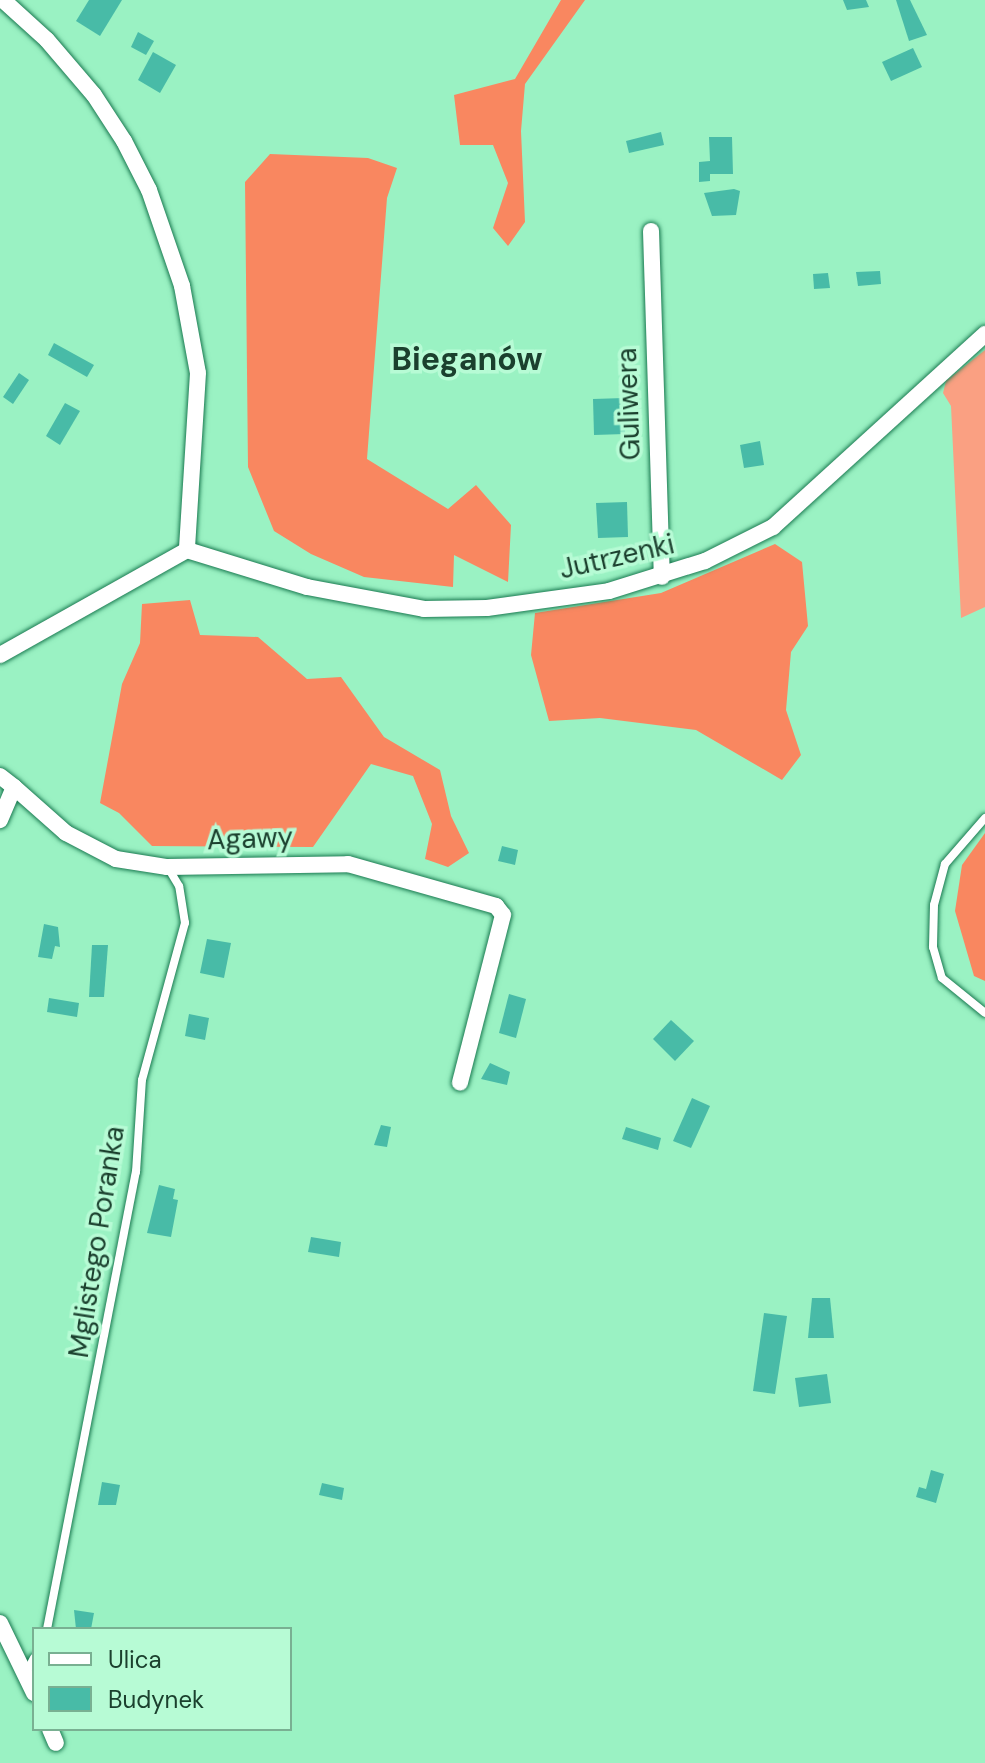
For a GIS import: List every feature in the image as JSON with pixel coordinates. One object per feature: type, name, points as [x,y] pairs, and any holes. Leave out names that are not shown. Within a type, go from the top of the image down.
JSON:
[{"type":"street","points":[[0,655],[187,550],[198,373],[182,286],[149,190],[124,141],[94,95],[47,40],[3,0]]},
{"type":"street","name":"Guliwera","points":[[651,231],[662,577]]},
{"type":"street","name":"Jutrzenki","points":[[187,550],[307,587],[424,609],[528,603],[609,591],[662,577],[740,547],[773,527],[985,334]]},
{"type":"street","name":"Agawy","points":[[0,776],[91,850],[167,867],[348,864],[496,906],[503,915],[460,1083]]},
{"type":"street","points":[[0,820],[14,787]]},
{"type":"street","points":[[0,1623],[32,1688]]},
{"type":"lane","points":[[985,818],[945,864],[934,905],[933,947],[942,978],[985,1013]]},
{"type":"lane","name":"Mglistego Poranka","points":[[47,1627],[136,1172],[142,1080],[185,923],[179,886],[167,867]]},
{"type":"lane","points":[[26,1673],[32,1662]]},
{"type":"shaded area","points":[[561,0],[585,0],[525,84],[521,131],[525,222],[508,246],[493,228],[508,183],[493,145],[460,145],[454,95],[515,79]]},
{"type":"shaded area","points":[[270,154],[368,158],[397,168],[387,198],[367,459],[448,509],[476,485],[511,525],[508,582],[454,555],[453,587],[364,577],[311,554],[274,531],[248,467],[245,182]]},
{"type":"shaded area","points":[[985,350],[985,607],[961,618],[951,406],[943,393],[946,381]]},
{"type":"shaded area","points":[[775,544],[802,562],[808,626],[791,652],[786,710],[801,755],[782,780],[696,730],[600,718],[549,721],[531,655],[535,613],[661,593]]},
{"type":"shaded area","points":[[190,600],[200,635],[258,637],[307,679],[341,677],[384,737],[440,770],[451,816],[469,853],[448,867],[425,859],[432,824],[413,776],[371,764],[313,847],[152,846],[119,813],[100,803],[122,684],[140,643],[142,604]]},
{"type":"shaded area","points":[[985,833],[985,981],[974,976],[955,911],[962,865]]},
{"type":"building","points":[[89,0],[122,0],[100,36],[76,21]]},
{"type":"building","points":[[843,0],[866,0],[869,7],[847,10]]},
{"type":"building","points":[[896,0],[910,0],[927,35],[909,41]]},
{"type":"building","points":[[138,32],[154,41],[146,55],[131,47]]},
{"type":"building","points":[[913,48],[922,67],[891,81],[882,62]]},
{"type":"building","points":[[153,52],[176,65],[160,93],[138,80]]},
{"type":"building","points":[[661,132],[664,145],[629,153],[626,141]]},
{"type":"building","points":[[709,137],[732,137],[733,174],[710,174],[710,181],[699,182],[699,162],[710,161]]},
{"type":"building","points":[[740,191],[736,215],[712,216],[704,193]]},
{"type":"building","points":[[880,271],[881,284],[858,286],[856,272]]},
{"type":"building","points":[[828,273],[830,288],[814,289],[813,274]]},
{"type":"building","points":[[54,343],[94,365],[87,377],[48,355]]},
{"type":"building","points":[[19,373],[29,380],[13,404],[3,397]]},
{"type":"building","points":[[624,398],[625,434],[594,435],[593,399]]},
{"type":"building","points":[[65,403],[80,411],[60,445],[46,436]]},
{"type":"building","points":[[760,441],[764,465],[744,468],[740,445]]},
{"type":"building","points":[[627,502],[628,537],[598,538],[596,503]]},
{"type":"building","points":[[502,846],[518,850],[515,865],[498,861]]},
{"type":"building","points":[[44,924],[58,927],[60,947],[55,946],[52,959],[38,957]]},
{"type":"building","points":[[207,939],[231,943],[224,978],[200,973]]},
{"type":"building","points":[[92,945],[108,945],[104,997],[89,997]]},
{"type":"building","points":[[509,994],[526,999],[516,1038],[499,1033]]},
{"type":"building","points":[[49,998],[79,1003],[77,1017],[47,1012]]},
{"type":"building","points":[[189,1014],[209,1018],[205,1040],[185,1036]]},
{"type":"building","points":[[671,1020],[694,1041],[675,1061],[653,1039]]},
{"type":"building","points":[[490,1063],[510,1072],[507,1085],[481,1079]]},
{"type":"building","points":[[692,1098],[710,1106],[691,1148],[673,1141]]},
{"type":"building","points":[[381,1125],[391,1127],[387,1147],[374,1145]]},
{"type":"building","points":[[626,1127],[661,1138],[658,1150],[622,1139]]},
{"type":"building","points":[[159,1185],[175,1189],[173,1199],[178,1200],[171,1237],[147,1233]]},
{"type":"building","points":[[311,1237],[341,1242],[339,1257],[308,1252]]},
{"type":"building","points":[[812,1298],[830,1298],[834,1338],[808,1338]]},
{"type":"building","points":[[764,1313],[787,1316],[775,1394],[753,1391]]},
{"type":"building","points":[[827,1374],[831,1403],[799,1407],[795,1378]]},
{"type":"building","points":[[931,1470],[944,1474],[936,1503],[916,1497],[919,1487],[926,1489]]},
{"type":"building","points":[[102,1482],[120,1485],[116,1505],[98,1505]]},
{"type":"building","points":[[322,1483],[344,1488],[342,1500],[319,1495]]},
{"type":"building","points":[[74,1610],[94,1613],[91,1627],[76,1627]]},
{"type":"district","name":"Bieganów","points":[[467,359]]}]
